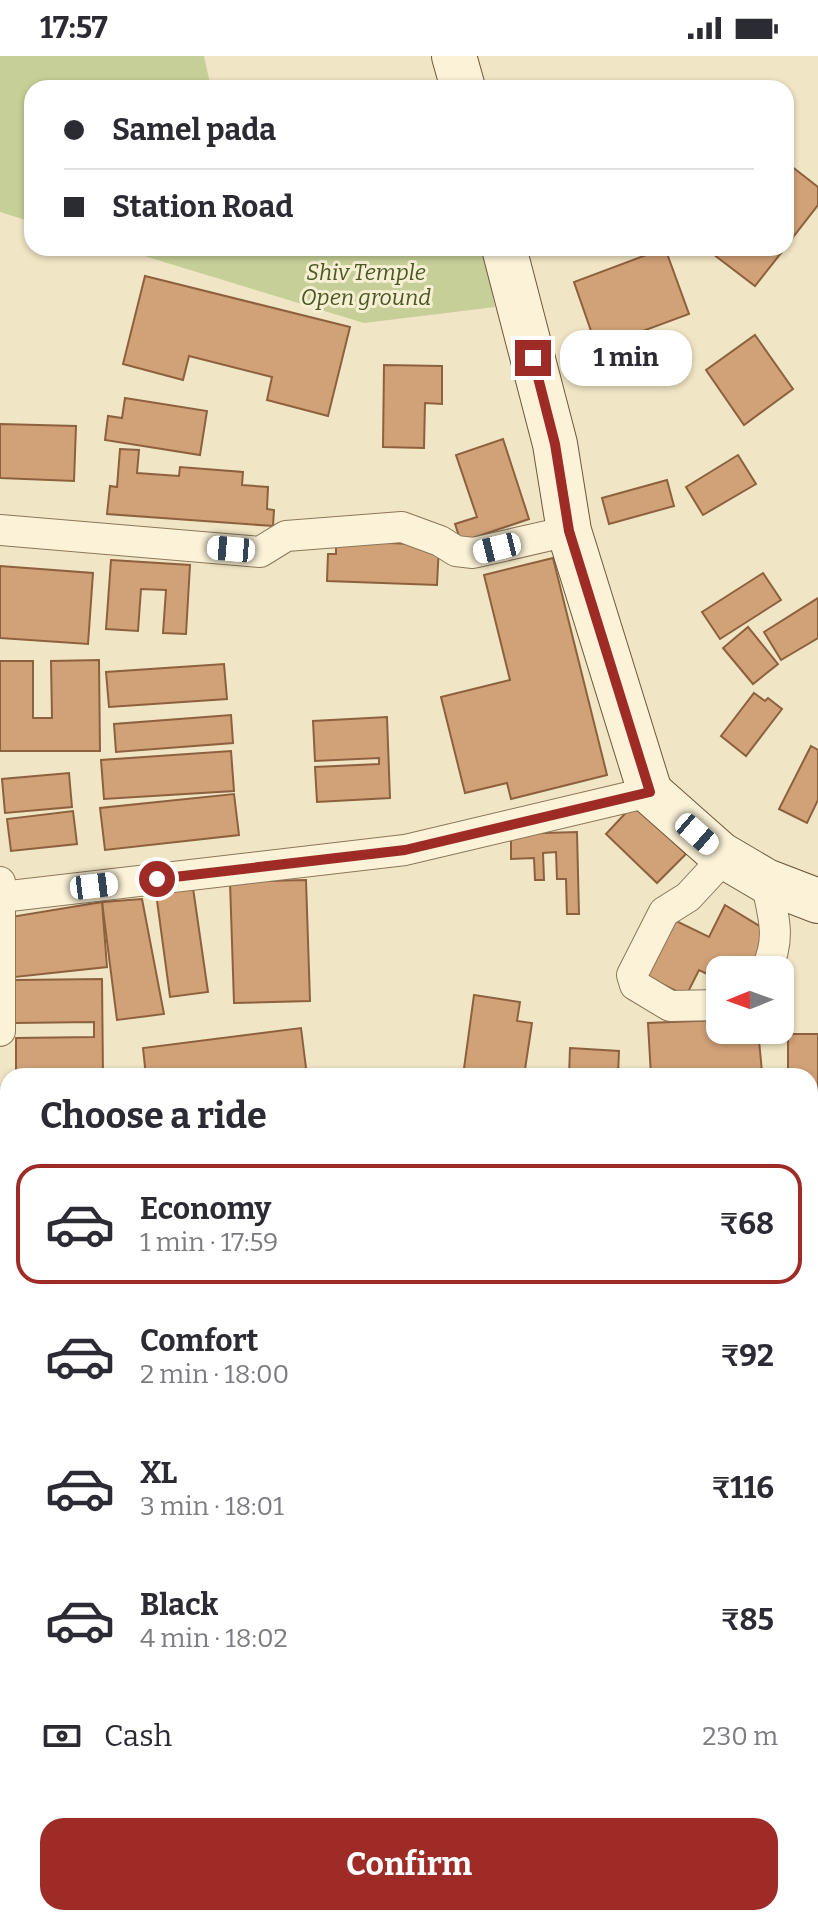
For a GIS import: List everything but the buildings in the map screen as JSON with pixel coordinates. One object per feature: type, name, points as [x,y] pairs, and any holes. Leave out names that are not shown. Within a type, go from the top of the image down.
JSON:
[{"type":"main road","points":[[454,56],[461,80]]},
{"type":"main road","points":[[506,256],[555,444],[569,531],[650,792],[723,856],[766,881],[818,901]]},
{"type":"street","points":[[0,530],[260,552],[286,536],[402,527],[440,541],[456,551],[473,553],[569,531]]},
{"type":"street","points":[[0,1031],[1,890],[405,850],[650,792]]},
{"type":"street","points":[[706,1005],[670,1006],[635,985],[632,975],[664,912],[688,897],[723,856]]},
{"type":"street","points":[[766,881],[776,937],[772,956]]},
{"type":"green space","points":[[0,56],[204,56],[209,80],[24,80],[24,220],[0,212]]},
{"type":"green space","name":"Shiv Temple Open ground","points":[[144,256],[485,256],[495,307],[364,323]]},
{"type":"route","points":[[157,879],[405,850],[650,792],[569,531],[555,444],[533,358]]}]
